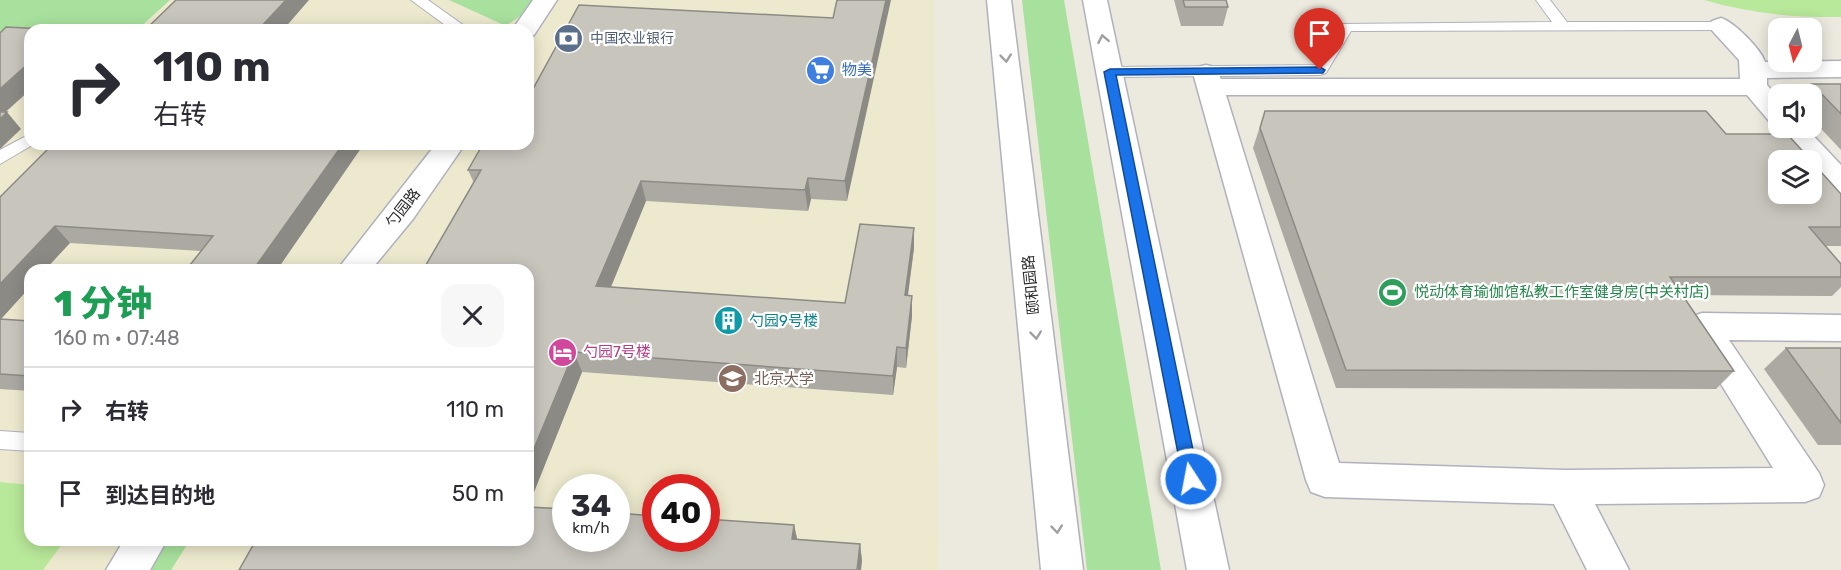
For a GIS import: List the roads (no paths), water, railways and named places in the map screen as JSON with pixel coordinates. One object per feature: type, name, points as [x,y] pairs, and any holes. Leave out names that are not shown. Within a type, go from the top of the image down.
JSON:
[{"type":"street","points":[[529,24],[545,0]]},
{"type":"street","name":"颐和园路","points":[[999,0],[1062,570]]},
{"type":"street","points":[[1095,0],[1208,570]]},
{"type":"street","points":[[1721,26],[1752,59],[1753,78],[1768,99]]},
{"type":"street","points":[[1841,69],[1753,78],[1208,80],[1324,480],[1566,488],[1805,485],[1702,326],[1841,328]]},
{"type":"street","points":[[1799,138],[1841,184]]},
{"type":"street","name":"勺园路","points":[[358,264],[402,211],[447,150]]},
{"type":"street","points":[[1566,488],[1608,570]]},
{"type":"street","points":[[128,570],[143,546]]},
{"type":"lane","points":[[418,0],[453,24]]},
{"type":"lane","points":[[1543,0],[1562,25]]},
{"type":"lane","points":[[1110,72],[1208,80],[1320,70],[1346,27],[1721,26]]},
{"type":"lane","points":[[0,158],[24,143]]},
{"type":"lane","points":[[0,440],[24,442]]},
{"type":"place","name":"中国农业银行","points":[[569,38]]},
{"type":"place","name":"物美","points":[[821,70]]},
{"type":"place","name":"悦动体育瑜伽馆私教工作室健身房(中关村店)","points":[[1393,292]]},
{"type":"place","name":"勺园9号楼","points":[[728,321]]},
{"type":"place","name":"勺园7号楼","points":[[562,352]]},
{"type":"place","name":"北京大学","points":[[733,379]]}]
